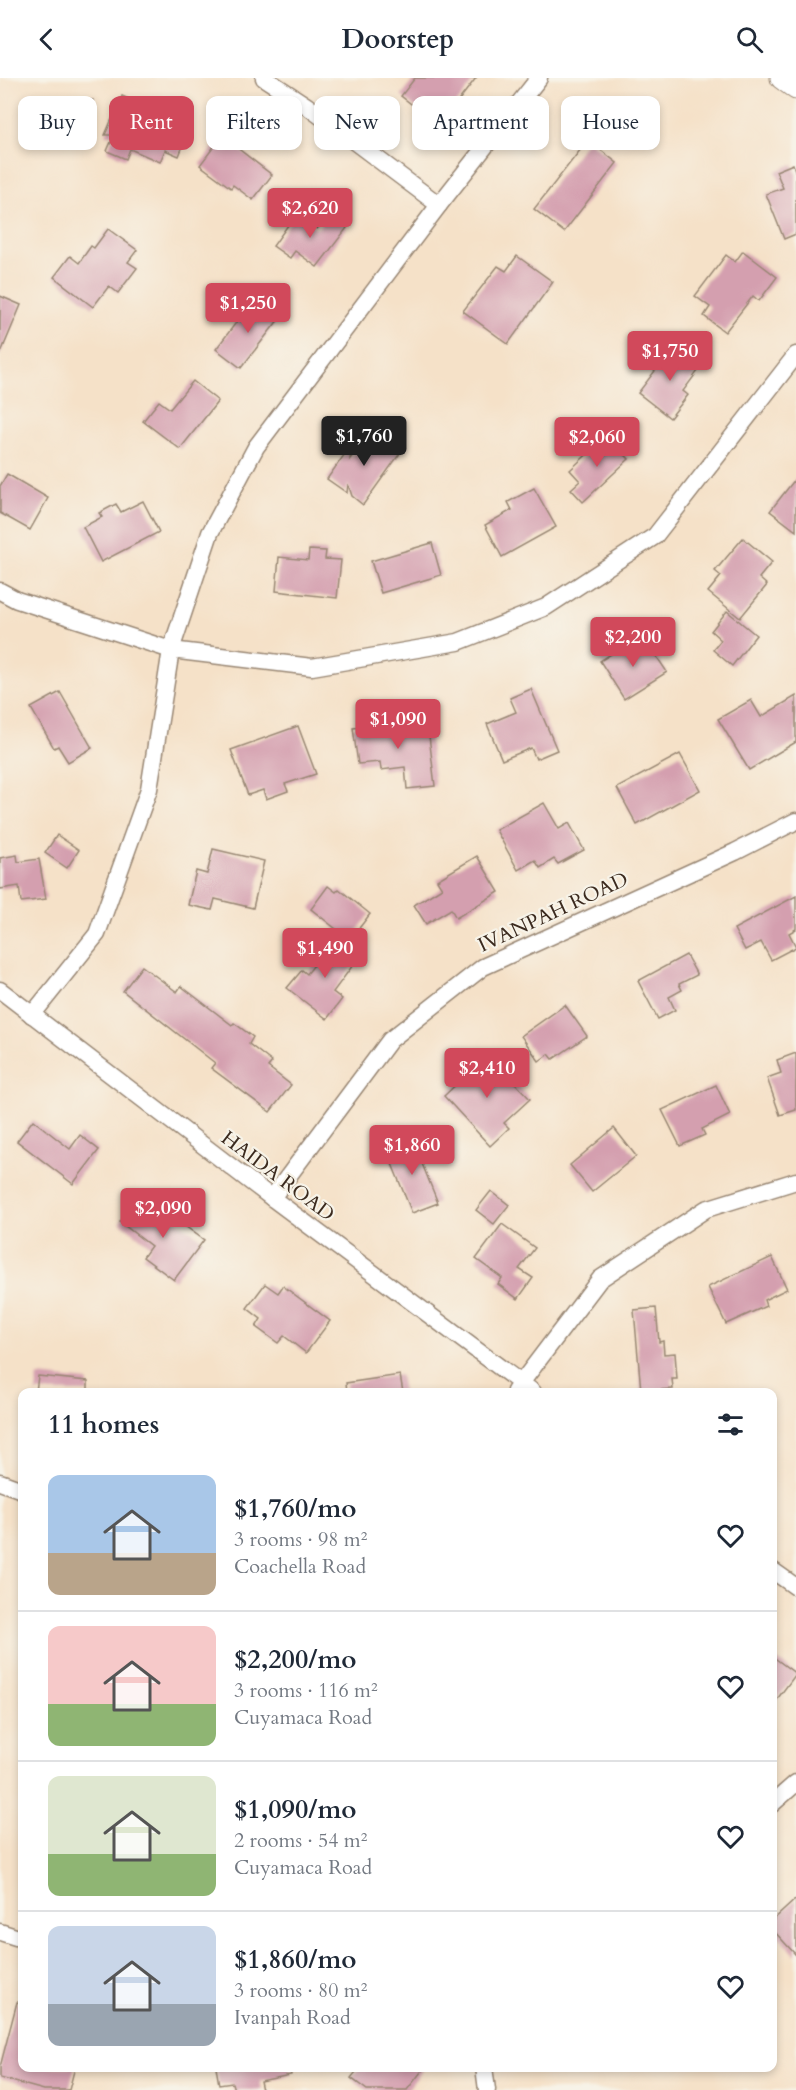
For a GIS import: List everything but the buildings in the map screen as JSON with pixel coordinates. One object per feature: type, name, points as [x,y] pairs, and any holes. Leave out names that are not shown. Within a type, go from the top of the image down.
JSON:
[{"type":"street","points":[[264,78],[307,106],[439,205]]},
{"type":"street","points":[[32,1015],[97,934],[149,789],[171,650],[210,533],[256,447],[439,205],[539,78]]},
{"type":"street","points":[[781,78],[796,89]]},
{"type":"street","points":[[0,591],[17,600],[171,650],[312,667],[458,642],[546,607],[655,536],[796,355]]},
{"type":"street","name":"IVANPAH ROAD","points":[[272,1198],[390,1040],[483,967],[735,852],[796,821]]},
{"type":"street","name":"HAIDA ROAD","points":[[0,990],[522,1388]]},
{"type":"street","points":[[524,1388],[600,1278],[706,1209],[796,1181]]},
{"type":"street","points":[[0,1482],[18,1489]]},
{"type":"street","points":[[777,1574],[796,1587]]},
{"type":"street","points":[[777,1799],[796,1783]]},
{"type":"street","points":[[0,1932],[18,1938]]},
{"type":"street","points":[[485,2072],[487,2090]]}]
